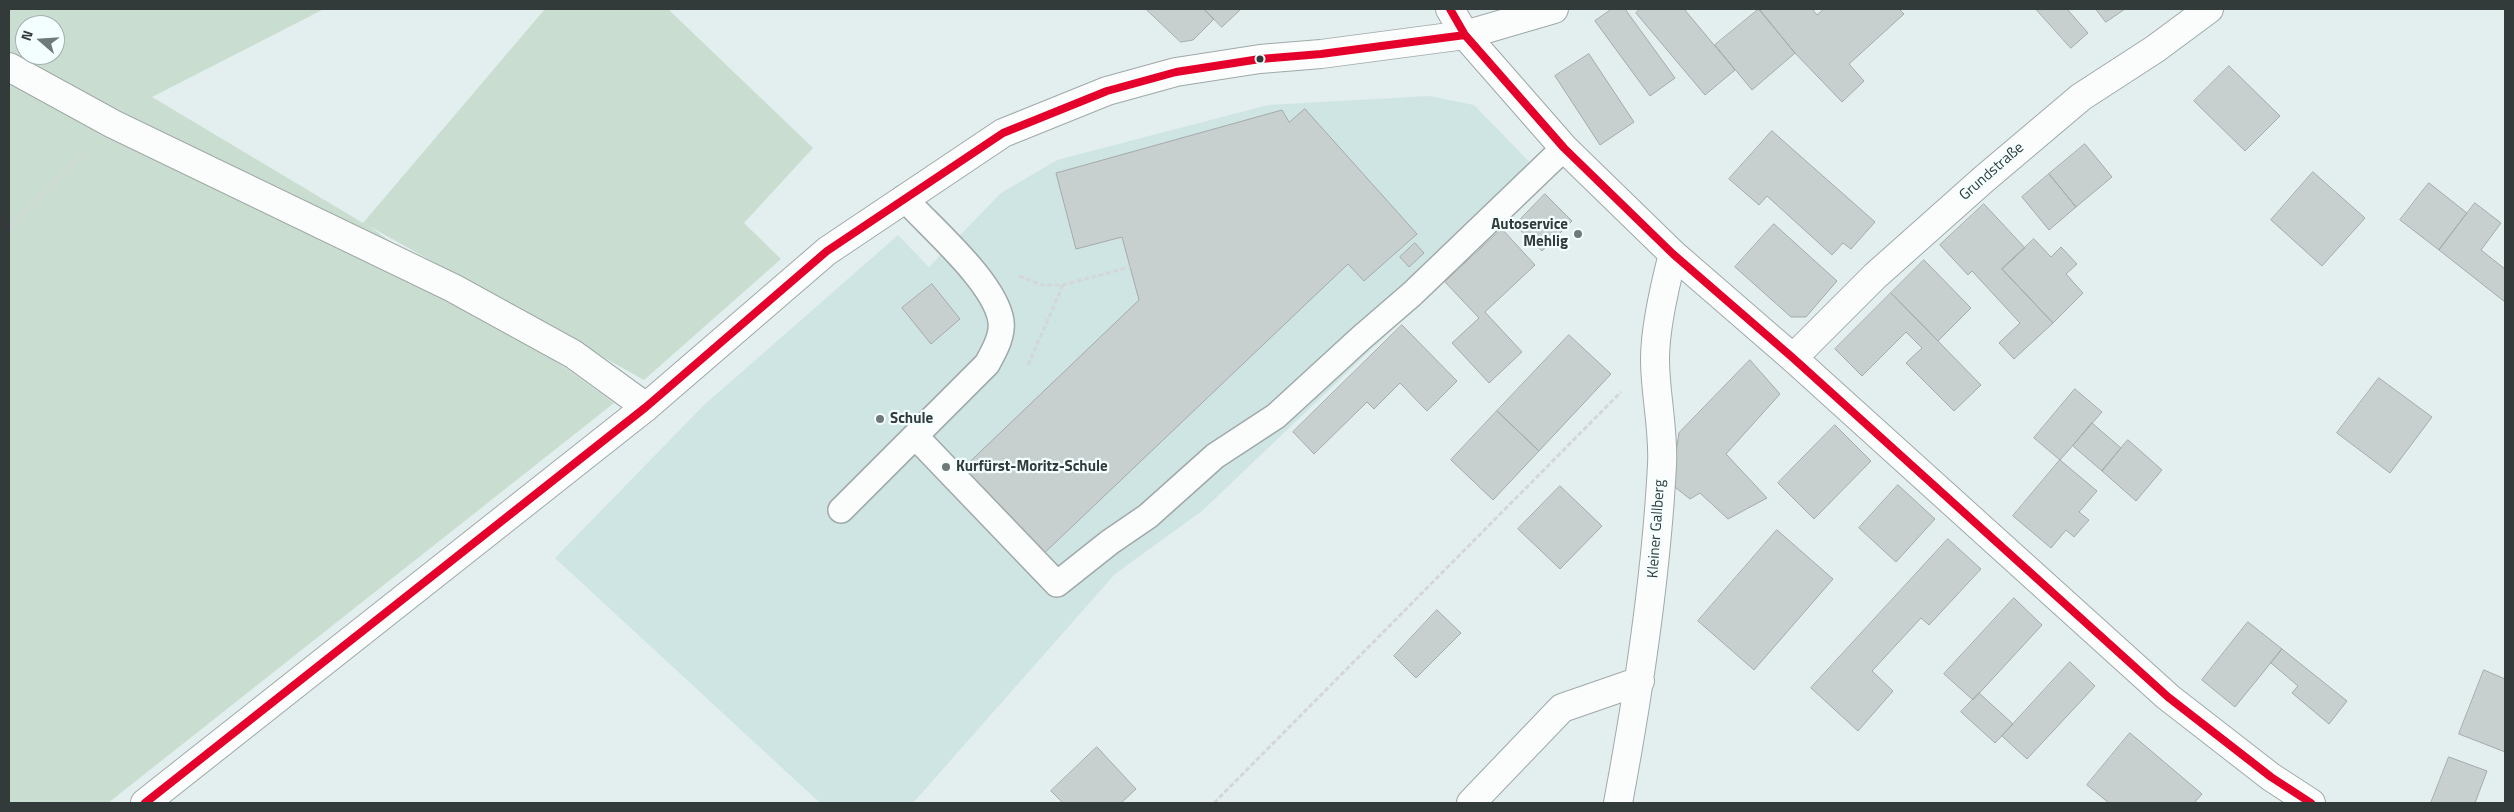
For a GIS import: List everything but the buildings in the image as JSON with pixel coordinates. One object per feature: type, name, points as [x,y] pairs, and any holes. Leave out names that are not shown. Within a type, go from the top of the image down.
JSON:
[{"type":"street","points":[[1450,9],[1465,35],[1564,148],[1672,254],[1794,358],[2168,697],[2271,777],[2311,803]]},
{"type":"street","points":[[145,803],[646,407],[827,251],[1003,133],[1107,91],[1176,72],[1260,59],[1321,54],[1465,35],[1554,9]]},
{"type":"street","name":"Grundstraße","points":[[1794,358],[1875,276],[1984,179],[2081,97],[2155,49],[2209,9]]},
{"type":"street","points":[[9,67],[113,124],[453,288],[573,354],[646,407]]},
{"type":"street","name":"Kleiner Gallberg","points":[[1618,803],[1640,681],[1656,563],[1662,462],[1654,358],[1672,254]]},
{"type":"street","points":[[1471,803],[1562,708],[1640,681]]},
{"type":"lane","points":[[916,437],[1057,584],[1110,542],[1148,516],[1215,456],[1276,416],[1412,294],[1564,148]]},
{"type":"lane","points":[[841,510],[987,364],[998,341],[1001,322],[995,301],[983,283],[904,198]]},
{"type":"path","points":[[9,228],[113,124]]},
{"type":"path","points":[[1042,284],[1063,285],[1130,267]]},
{"type":"path","points":[[1214,803],[1654,358]]},
{"type":"shaded area","name":"Kurfürst-Moritz-Schule","points":[[1429,96],[1474,105],[1548,181],[1202,511],[1115,574],[913,803],[820,803],[555,558],[703,406],[898,235],[929,267],[1001,193],[1057,160],[1268,105]]},
{"type":"green space","points":[[9,9],[324,9],[152,97],[363,223],[545,9],[668,9],[813,148],[744,223],[781,259],[644,380],[369,226],[614,403],[108,803],[9,803]]},
{"type":"transit line","points":[[1450,9],[1465,35],[1564,148],[1673,254],[1793,358],[2168,697],[2271,777],[2311,803]]},
{"type":"transit line","points":[[145,803],[646,407],[827,251],[1003,133],[1107,91],[1176,72],[1260,59],[1321,54],[1465,35]]},
{"type":"place","name":"Autoservice Mehlig","points":[[1578,234]]},
{"type":"place","name":"Schule","points":[[880,419]]},
{"type":"place","name":"Kurfürst-Moritz-Schule","points":[[946,467]]}]
